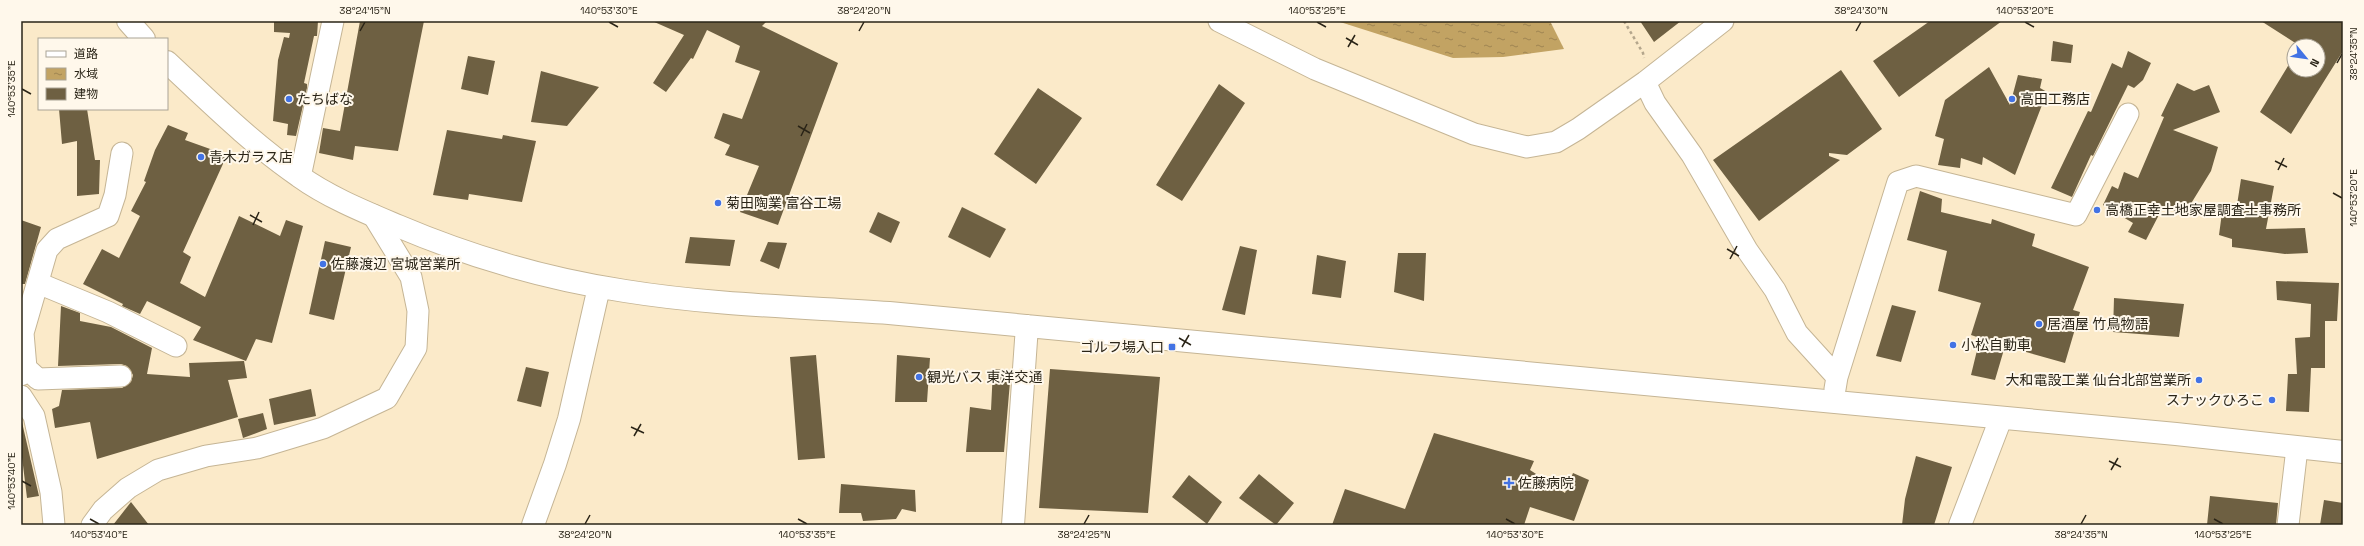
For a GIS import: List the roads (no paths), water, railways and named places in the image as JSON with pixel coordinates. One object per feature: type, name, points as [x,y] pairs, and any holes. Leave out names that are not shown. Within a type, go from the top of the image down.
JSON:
[{"type":"street","points":[[128,21],[143,38]]},
{"type":"street","points":[[300,177],[333,21]]},
{"type":"street","points":[[1219,21],[1322,72],[1474,134],[1526,147],[1556,142],[1645,82],[1723,21]]},
{"type":"street","points":[[168,63],[259,146],[300,177],[373,215],[481,258],[530,272],[599,287],[710,300],[889,312],[2343,452]]},
{"type":"street","points":[[1645,82],[1655,103],[1692,155],[1747,250],[1775,290],[1797,333],[1837,377]]},
{"type":"street","points":[[1833,402],[1837,377],[1898,182],[1916,176],[2076,215],[2128,114]]},
{"type":"street","points":[[121,376],[38,380],[23,371],[24,333],[47,250],[57,239],[108,216],[115,195],[122,154]]},
{"type":"street","points":[[92,525],[103,510],[128,488],[158,470],[206,456],[257,448],[301,435],[323,428],[387,398],[416,348],[418,311],[411,277],[373,215]]},
{"type":"street","points":[[38,283],[108,312],[176,346]]},
{"type":"street","points":[[534,525],[556,464],[569,418],[599,287]]},
{"type":"street","points":[[1013,525],[1027,326]]},
{"type":"street","points":[[21,396],[34,416],[51,492],[54,525]]},
{"type":"street","points":[[1960,525],[2000,418]]},
{"type":"street","points":[[2288,525],[2298,448]]},
{"type":"water","points":[[1337,21],[1550,21],[1564,49],[1503,57],[1453,58]]},
{"type":"place","name":"たちばな","points":[[289,99]]},
{"type":"place","name":"高田工務店","points":[[2012,99]]},
{"type":"place","name":"青木ガラス店","points":[[201,157]]},
{"type":"place","name":"菊田陶業 富谷工場","points":[[718,203]]},
{"type":"place","name":"高橋正幸土地家屋調査士事務所","points":[[2097,210]]},
{"type":"place","name":"佐藤渡辺 宮城営業所","points":[[323,264]]},
{"type":"place","name":"居酒屋 竹鳥物語","points":[[2039,324]]},
{"type":"place","name":"小松自動車","points":[[1953,345]]},
{"type":"place","name":"ゴルフ場入口","points":[[1172,347]]},
{"type":"place","name":"観光バス 東洋交通","points":[[919,377]]},
{"type":"place","name":"大和電設工業 仙台北部営業所","points":[[2199,380]]},
{"type":"place","name":"スナックひろこ","points":[[2272,400]]},
{"type":"place","name":"佐藤病院","points":[[1509,483]]}]
